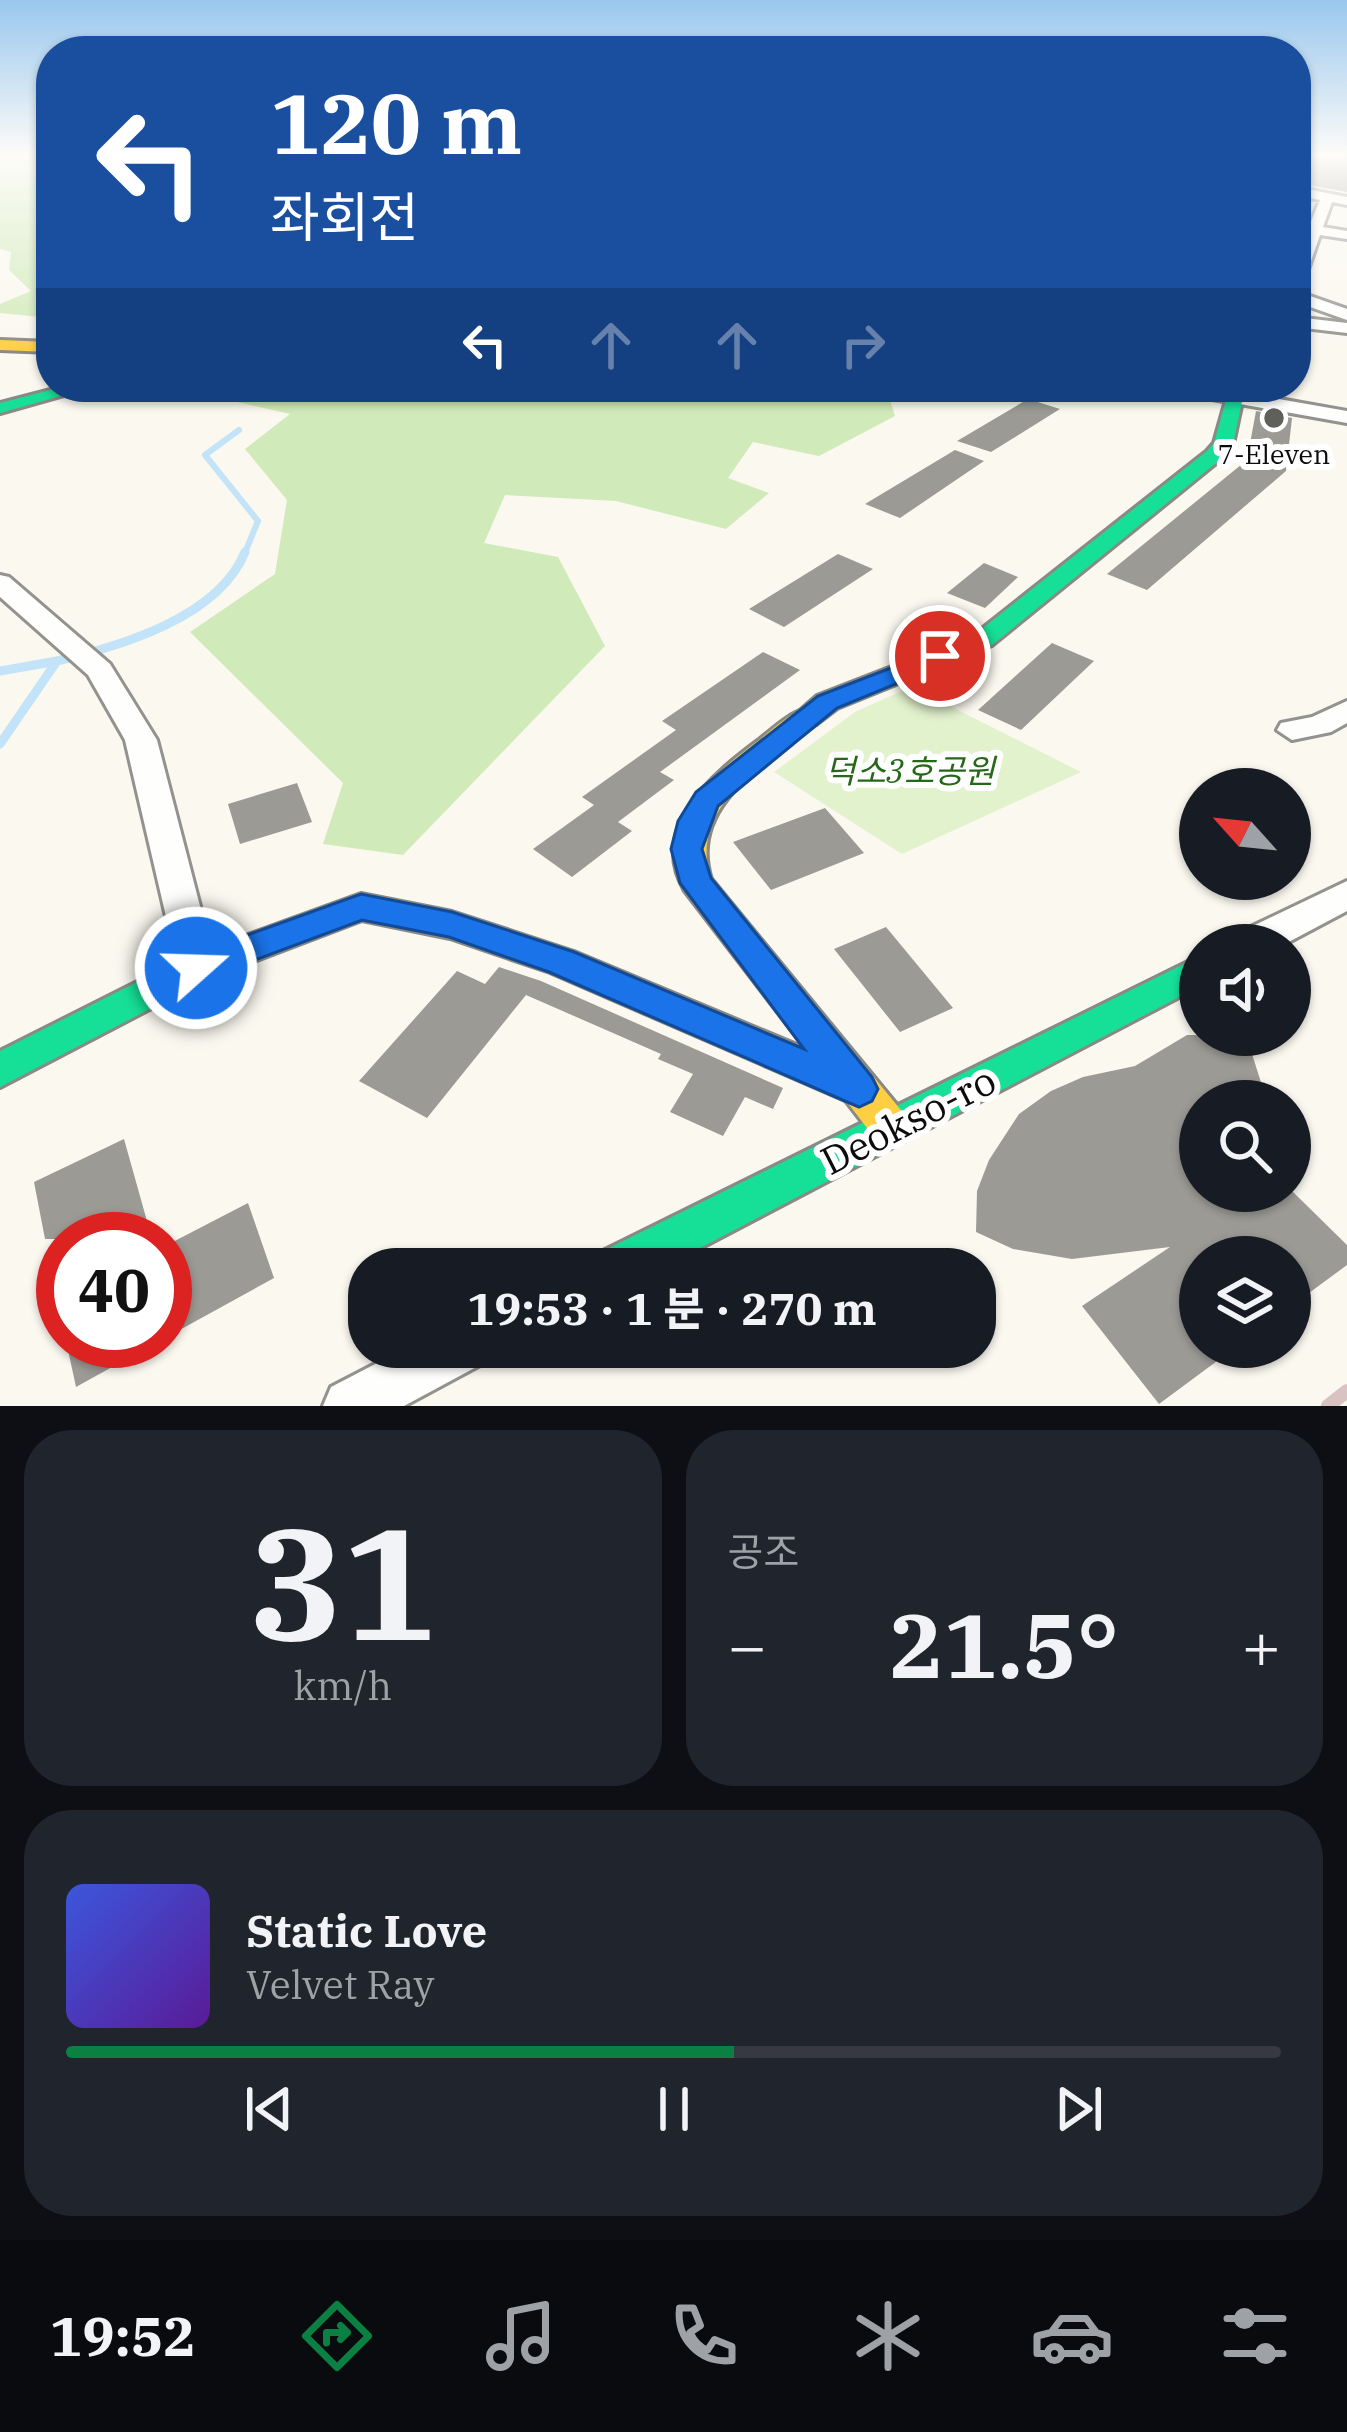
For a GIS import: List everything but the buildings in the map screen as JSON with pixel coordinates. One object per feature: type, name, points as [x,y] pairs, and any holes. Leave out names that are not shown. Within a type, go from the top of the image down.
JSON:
[{"type":"main road","points":[[0,345],[36,346]]},
{"type":"main road","points":[[0,379],[36,378]]},
{"type":"main road","points":[[0,388],[36,380]]},
{"type":"main road","points":[[0,408],[36,399]]},
{"type":"main road","points":[[891,1128],[696,883],[686,849],[693,821],[731,778],[827,702],[983,640],[1214,454],[1232,402]]},
{"type":"main road","points":[[0,1070],[196,968],[361,907],[452,925],[562,962],[859,1089]]},
{"type":"main road","name":"Deokso-ro","points":[[656,1248],[1179,981]]},
{"type":"street","points":[[1311,246],[1320,222]]},
{"type":"street","points":[[1311,230],[1347,235]]},
{"type":"street","points":[[1311,285],[1335,290]]},
{"type":"street","points":[[1311,302],[1347,315]]},
{"type":"street","points":[[1311,324],[1347,328]]},
{"type":"street","points":[[1262,402],[1347,417]]},
{"type":"street","points":[[0,583],[100,670],[141,740],[196,968]]},
{"type":"street","points":[[1292,730],[1320,725],[1347,710]]},
{"type":"street","points":[[1290,924],[1347,895]]},
{"type":"street","points":[[350,1406],[422,1368]]},
{"type":"green space","points":[[0,222],[36,222],[36,317],[0,313],[0,304],[31,291],[9,270],[11,252],[0,249]]},
{"type":"green space","points":[[238,402],[891,402],[895,416],[819,456],[753,442],[728,478],[769,493],[726,529],[616,501],[505,495],[484,543],[558,557],[605,646],[403,855],[323,844],[343,783],[190,632],[275,574],[287,500],[245,449],[290,414]]},
{"type":"green space","name":"덕소3호공원","points":[[911,687],[1081,772],[902,854],[774,772],[855,712]]},
{"type":"waterway","points":[[239,430],[205,455],[258,521],[244,555]]},
{"type":"waterway","points":[[57,661],[138,637],[191,611],[232,575],[245,552]]},
{"type":"waterway","points":[[0,671],[57,661]]},
{"type":"waterway","points":[[0,744],[57,661]]},
{"type":"railway","points":[[1328,1406],[1347,1391]]},
{"type":"traffic: fast","points":[[0,408],[36,399]]},
{"type":"traffic: fast","points":[[806,718],[827,702],[983,640],[1214,455],[1223,444],[1233,402]]},
{"type":"traffic: fast","points":[[0,1070],[197,968],[361,907],[452,925],[562,962],[852,1086]]},
{"type":"traffic: fast","points":[[656,1248],[1179,981]]},
{"type":"traffic: slow","points":[[0,345],[36,346]]},
{"type":"traffic: slow","points":[[806,718],[753,758],[702,809],[692,828],[689,860],[696,883],[891,1128]]},
{"type":"place","name":"7-Eleven","points":[[1274,418]]},
{"type":"route","points":[[196,968],[361,907],[452,925],[562,962],[859,1089],[696,883],[686,849],[693,821],[707,799],[827,702],[940,656]]}]
